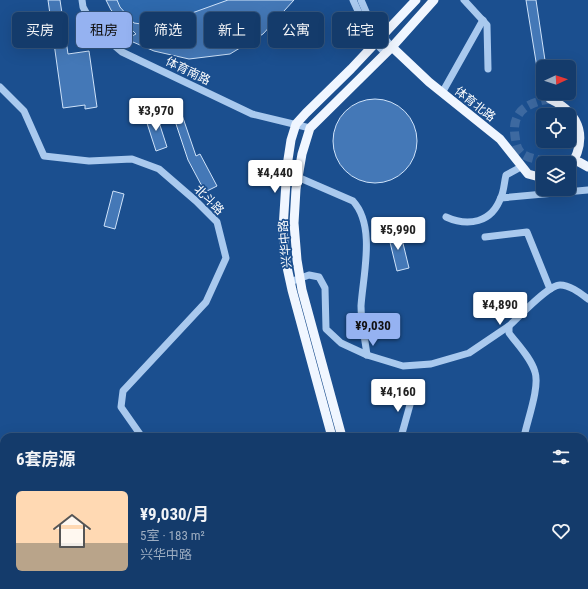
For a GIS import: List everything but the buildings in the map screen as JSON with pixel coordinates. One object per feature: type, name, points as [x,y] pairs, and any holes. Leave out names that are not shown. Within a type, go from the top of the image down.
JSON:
[{"type":"main road","points":[[388,30],[416,0]]},
{"type":"main road","name":"兴华中路","points":[[341,433],[300,280],[294,223],[298,177],[302,154],[310,128],[388,50],[434,0]]},
{"type":"main road","points":[[331,433],[290,282],[285,258],[283,229],[286,172],[291,140],[296,124],[372,48]]},
{"type":"main road","name":"体育北路","points":[[388,50],[500,139],[521,167],[528,174],[536,176]]},
{"type":"main road","points":[[552,100],[569,111],[579,128],[579,149],[576,156]]},
{"type":"main road","points":[[579,162],[588,167]]},
{"type":"street","name":"体育南路","points":[[82,0],[83,7],[95,29],[122,52],[252,114],[310,128]]},
{"type":"street","points":[[353,0],[358,12]]},
{"type":"street","points":[[360,0],[366,12]]},
{"type":"street","points":[[464,0],[487,25],[488,70]]},
{"type":"street","points":[[442,93],[483,20]]},
{"type":"street","points":[[384,48],[388,50]]},
{"type":"street","name":"北斗路","points":[[0,86],[24,111],[44,156],[89,161],[132,159],[159,169],[196,201],[217,222],[226,258],[206,302],[123,391],[121,407],[139,433]]},
{"type":"street","points":[[446,217],[459,223],[471,223],[483,219],[490,214],[501,198],[506,175],[521,167]]},
{"type":"street","points":[[286,172],[353,201],[359,208],[367,246],[361,307],[367,355]]},
{"type":"street","points":[[501,198],[588,190]]},
{"type":"street","points":[[485,237],[527,232],[550,289]]},
{"type":"street","points":[[290,282],[300,280],[309,275],[319,277],[325,288],[326,329],[341,343],[367,355],[403,366],[431,364],[469,353],[509,326],[550,289],[560,285],[573,289],[588,299]]},
{"type":"street","points":[[509,326],[509,333],[533,367],[536,374],[536,383],[525,433]]},
{"type":"street","points":[[403,433],[413,394]]},
{"type":"shaded area","points":[[106,0],[294,0],[283,12],[268,12],[268,29],[260,36],[260,12],[204,12],[204,48],[240,48],[230,54],[154,51],[147,48],[196,48],[196,12],[140,12],[140,45],[132,42],[132,36],[136,34],[132,29],[132,12],[117,12]]},
{"type":"tunnel","points":[[542,100],[523,109],[516,120],[514,127],[518,149],[526,156],[541,160],[579,162]]}]
